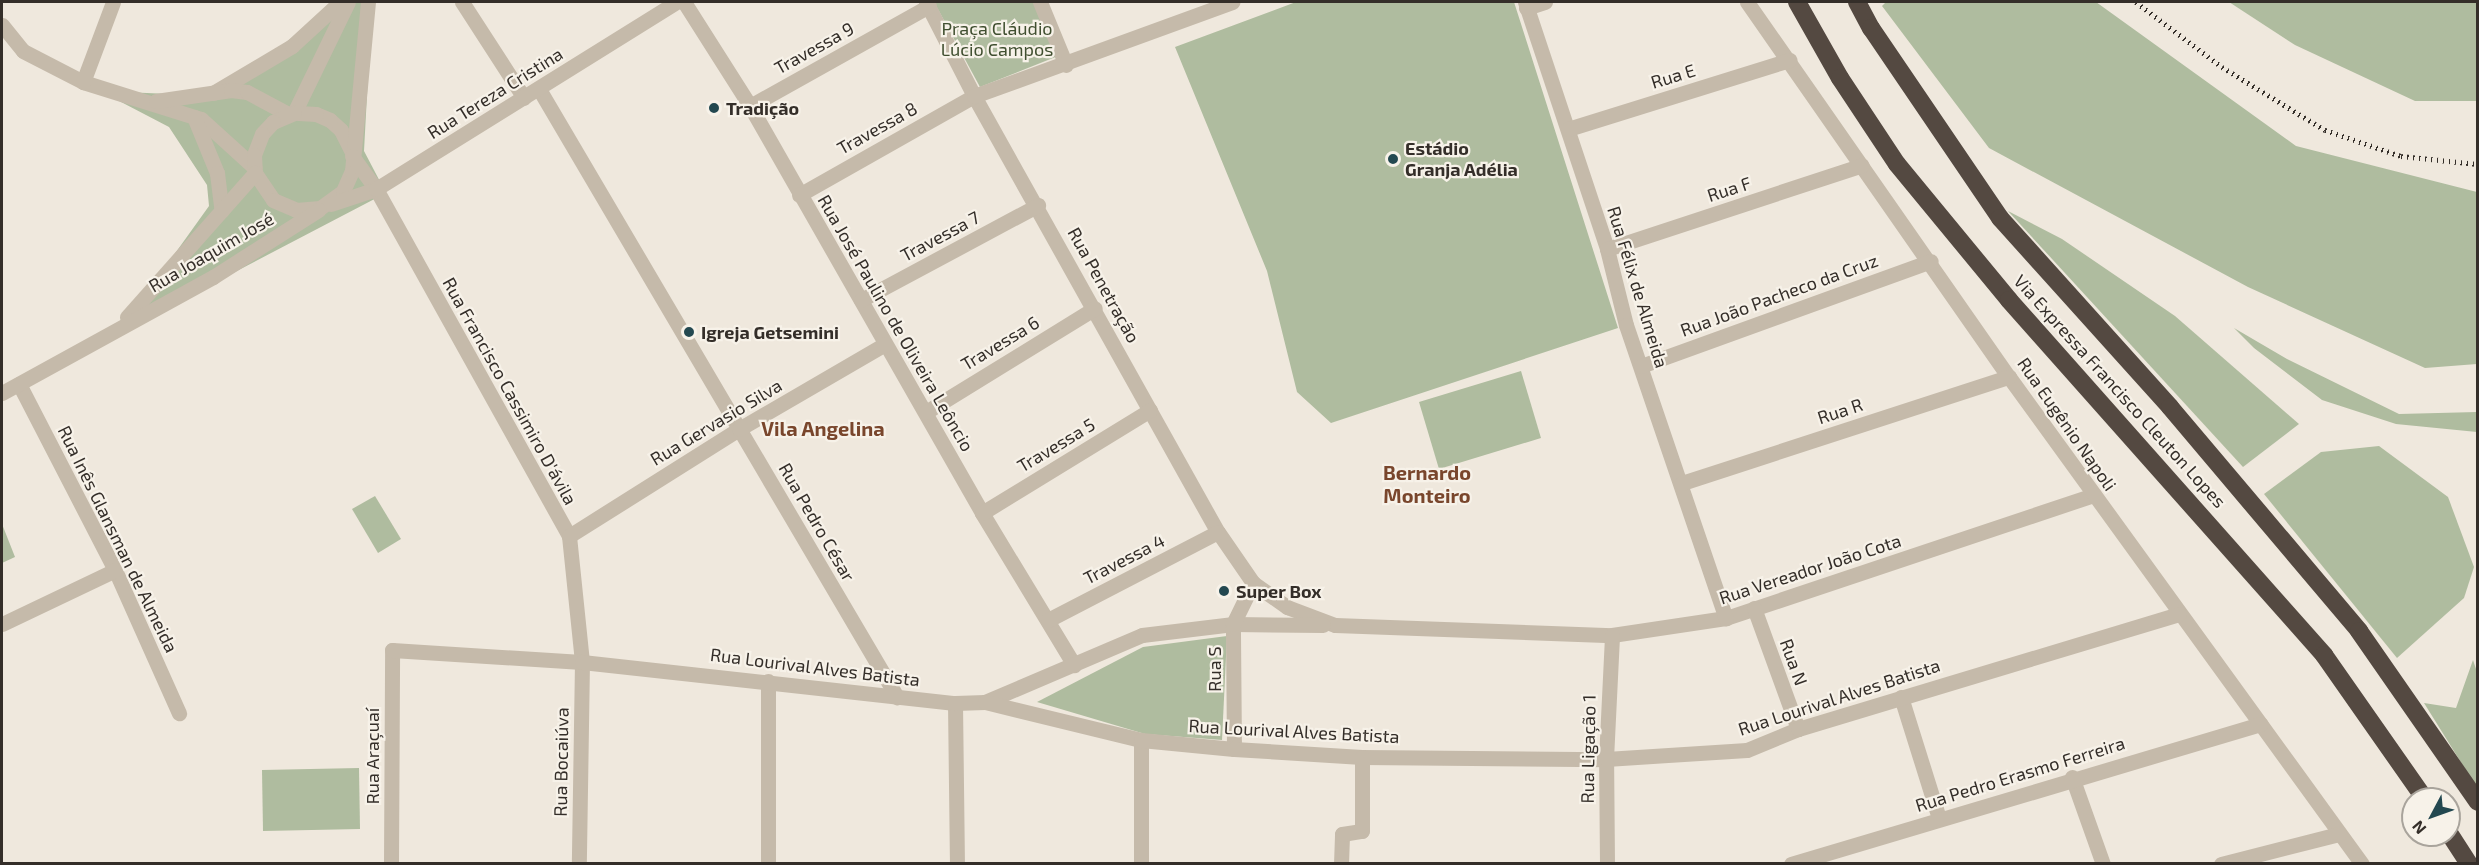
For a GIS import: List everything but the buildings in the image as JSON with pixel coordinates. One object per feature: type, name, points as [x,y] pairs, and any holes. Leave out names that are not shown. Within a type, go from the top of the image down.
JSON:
[{"type":"highway","name":"Via Expressa Francisco Cleuton Lopes","points":[[1797,2],[1840,78],[1897,164],[2009,300],[2324,655],[2417,787]]},
{"type":"highway","name":"Via Expressa Francisco Cleuton Lopes","points":[[1857,2],[1871,28],[2000,218],[2170,407],[2358,631],[2478,802]]},
{"type":"highway","points":[[2458,847],[2469,864]]},
{"type":"street","points":[[83,82],[113,2]]},
{"type":"street","points":[[213,93],[292,46],[340,2]]},
{"type":"street","points":[[255,170],[262,134],[273,122],[291,113],[348,2]]},
{"type":"street","points":[[2,25],[23,51],[83,82],[153,102],[194,117],[255,170],[267,195],[280,205],[304,211],[323,206],[347,184],[368,2]]},
{"type":"street","points":[[462,2],[524,98]]},
{"type":"street","name":"Rua Tereza Cristina","points":[[323,206],[376,189],[677,2]]},
{"type":"street","name":"Rua José Paulino de Oliveira Leôncio","points":[[684,2],[750,106],[982,513],[1074,665]]},
{"type":"street","points":[[1040,2],[1066,65]]},
{"type":"street","name":"Travessa 8","points":[[799,195],[974,96],[1066,65],[1232,2]]},
{"type":"street","points":[[1526,5],[1545,2]]},
{"type":"street","name":"Rua Eugênio Napoli","points":[[1747,2],[1790,60],[2009,377],[2362,864]]},
{"type":"street","name":"Travessa 9","points":[[750,106],[927,4]]},
{"type":"street","name":"Rua Penetração","points":[[927,4],[974,96],[1038,205],[1218,532],[1253,583]]},
{"type":"street","name":"Rua Félix de Almeida","points":[[1526,5],[1607,249],[1626,325],[1682,483],[1726,618]]},
{"type":"street","name":"Rua E","points":[[1568,129],[1790,60]]},
{"type":"street","name":"Rua Pedro César","points":[[539,89],[897,697]]},
{"type":"street","points":[[153,102],[213,93],[247,92],[291,113],[316,114],[330,120],[341,130],[352,153]]},
{"type":"street","points":[[194,117],[217,172],[222,211]]},
{"type":"street","name":"Rua Francisco Cassimiro D'ávila","points":[[352,153],[376,189],[569,536],[582,662]]},
{"type":"street","name":"Rua F","points":[[1607,249],[1863,165]]},
{"type":"street","name":"Rua Joaquim José","points":[[119,326],[222,211],[255,170]]},
{"type":"street","name":"Travessa 7","points":[[861,300],[1038,205]]},
{"type":"street","name":"Rua Joaquim José","points":[[2,393],[119,326],[213,277],[323,206]]},
{"type":"street","name":"Rua João Pacheco da Cruz","points":[[1641,366],[1930,261]]},
{"type":"street","name":"Travessa 6","points":[[926,412],[1095,308]]},
{"type":"street","name":"Rua Gervasio Silva","points":[[569,536],[739,429],[885,344]]},
{"type":"street","name":"Rua R","points":[[1682,483],[2009,377]]},
{"type":"street","name":"Rua Inês Glansman de Almeida","points":[[18,384],[116,570],[179,713]]},
{"type":"street","name":"Travessa 5","points":[[982,513],[1150,410]]},
{"type":"street","name":"Rua Vereador João Cota","points":[[1253,583],[1287,607],[1335,625],[1612,635],[1726,618],[2094,495]]},
{"type":"street","name":"Travessa 4","points":[[1048,620],[1218,532]]},
{"type":"street","points":[[2,624],[116,570]]},
{"type":"street","points":[[1233,624],[1253,583]]},
{"type":"street","name":"Rua N","points":[[1754,608],[1798,729]]},
{"type":"street","name":"Rua Lourival Alves Batista","points":[[392,650],[582,662],[955,703],[985,702],[1141,740],[1234,749],[1362,757],[1606,759],[1747,750],[1798,729],[2179,614]]},
{"type":"street","points":[[985,702],[1142,635],[1233,624],[1335,625]]},
{"type":"street","name":"Rua S","points":[[1233,624],[1234,749]]},
{"type":"street","name":"Rua Ligação 1","points":[[1607,864],[1606,759],[1612,635]]},
{"type":"street","name":"Rua Araçuaí","points":[[391,864],[392,650]]},
{"type":"street","name":"Rua Bocaiúva","points":[[579,864],[582,662]]},
{"type":"street","points":[[768,681],[768,864]]},
{"type":"street","points":[[1901,697],[1939,818]]},
{"type":"street","points":[[955,703],[957,864]]},
{"type":"street","name":"Rua Pedro Erasmo Ferreira","points":[[1791,864],[1834,857],[1939,818],[2072,777],[2261,724]]},
{"type":"street","points":[[1141,740],[1141,864]]},
{"type":"street","points":[[1341,864],[1342,834],[1362,831],[1362,757]]},
{"type":"street","points":[[2072,777],[2103,864]]},
{"type":"street","points":[[2221,863],[2339,834]]},
{"type":"green space","points":[[338,2],[372,2],[364,151],[386,193],[118,333],[209,206],[207,185],[169,127],[100,91],[217,96]]},
{"type":"green space","name":"Praça Cláudio Lúcio Campos","points":[[934,2],[1034,2],[1058,56],[980,87]]},
{"type":"green space","name":"Estádio Granja Adélia","points":[[1296,2],[1514,2],[1618,328],[1331,423],[1297,392],[1267,271],[1175,47]]},
{"type":"green space","points":[[1886,2],[2096,2],[2296,146],[2477,192],[2477,364],[2425,368],[2248,287],[1989,148],[1882,6]]},
{"type":"green space","points":[[2229,2],[2477,2],[2477,101],[2415,101],[2295,45]]},
{"type":"green space","points":[[2008,211],[2062,239],[2175,316],[2299,424],[2243,467]]},
{"type":"green space","points":[[2234,328],[2287,359],[2399,414],[2477,412],[2477,432],[2396,424],[2322,400],[2254,348]]},
{"type":"green space","points":[[1521,371],[1541,438],[1439,469],[1419,402]]},
{"type":"green space","points":[[2379,446],[2448,497],[2474,567],[2464,598],[2397,658],[2264,494],[2321,452]]},
{"type":"green space","points":[[375,496],[401,539],[378,553],[352,509]]},
{"type":"green space","points":[[2,524],[15,557],[2,563]]},
{"type":"green space","points":[[1227,636],[1222,740],[1145,734],[1037,702],[1143,647]]},
{"type":"green space","points":[[2473,660],[2478,675],[2477,788],[2424,703],[2456,708]]},
{"type":"green space","points":[[359,768],[360,829],[263,831],[262,770]]},
{"type":"railway","points":[[2136,2],[2222,67],[2325,130],[2401,156],[2478,164]]},
{"type":"place","name":"Tradição","points":[[714,108]]},
{"type":"place","name":"Estádio Granja Adélia","points":[[1393,159]]},
{"type":"place","name":"Igreja Getsemini","points":[[689,332]]},
{"type":"place","name":"Super Box","points":[[1224,591]]},
{"type":"district","name":"Vila Angelina","points":[[823,428]]},
{"type":"district","name":"Bernardo Monteiro","points":[[1427,484]]}]
